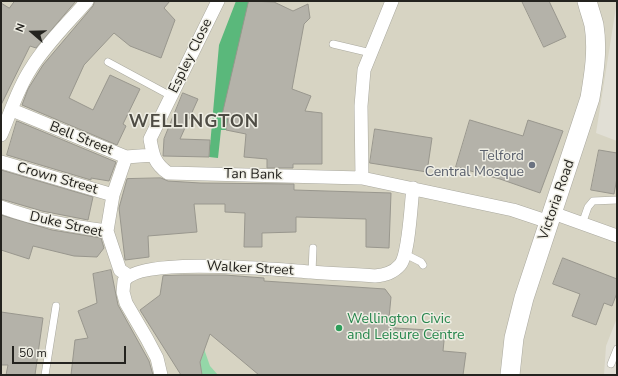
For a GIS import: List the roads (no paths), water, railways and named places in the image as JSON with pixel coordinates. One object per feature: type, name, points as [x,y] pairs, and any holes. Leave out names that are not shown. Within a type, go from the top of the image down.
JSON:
[{"type":"street","points":[[1,135],[21,85],[36,61],[87,1]]},
{"type":"street","name":"Espley Close","points":[[153,155],[150,139],[218,1]]},
{"type":"street","points":[[362,178],[361,106],[364,70],[392,1]]},
{"type":"street","name":"Victoria Road","points":[[587,1],[594,24]]},
{"type":"street","name":"Victoria Road","points":[[510,375],[514,338],[524,298],[590,98],[596,67],[594,24],[597,1]]},
{"type":"street","name":"Bell Street","points":[[12,110],[126,157],[153,155]]},
{"type":"street","name":"Tan Bank","points":[[153,155],[158,166],[168,173],[362,178],[576,222],[617,236]]},
{"type":"street","points":[[107,231],[113,195],[126,157]]},
{"type":"street","name":"Crown Street","points":[[1,162],[113,195]]},
{"type":"street","name":"Walker Street","points":[[129,276],[142,272],[192,266],[255,267],[382,276],[392,272],[401,264],[405,254],[413,188]]},
{"type":"street","name":"Duke Street","points":[[1,207],[23,215],[64,225],[107,231],[120,270],[129,276]]},
{"type":"street","points":[[129,276],[124,281],[124,298],[157,358],[161,375]]},
{"type":"lane","points":[[333,44],[371,53]]},
{"type":"lane","points":[[108,62],[171,96]]},
{"type":"lane","points":[[576,222],[593,201],[617,200]]},
{"type":"lane","points":[[312,272],[313,248]]},
{"type":"lane","points":[[405,254],[421,262],[423,265]]},
{"type":"lane","points":[[46,375],[56,306]]},
{"type":"lane","points":[[611,364],[617,349]]},
{"type":"place","name":"Telford Central Mosque","points":[[532,165]]},
{"type":"place","name":"Wellington Civic and Leisure Centre","points":[[339,328]]},
{"type":"district","name":"WELLINGTON","points":[[194,123]]}]
